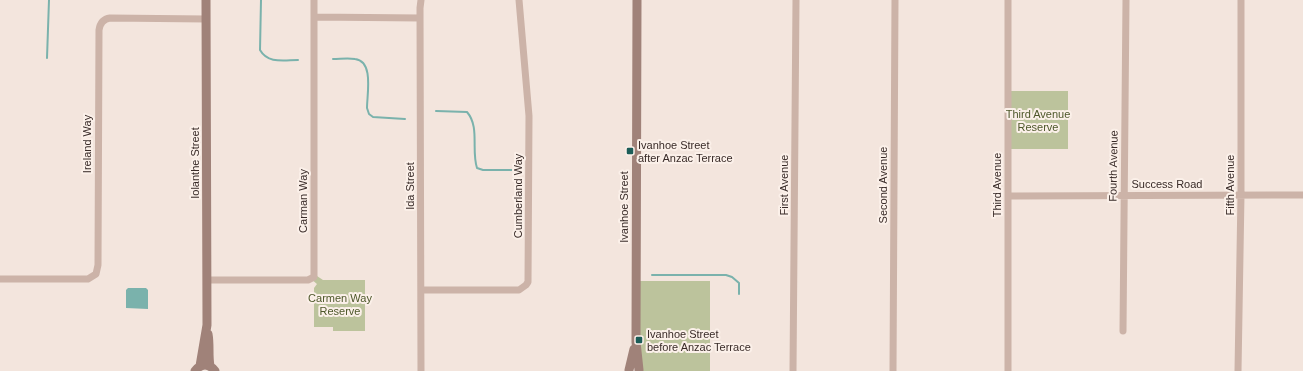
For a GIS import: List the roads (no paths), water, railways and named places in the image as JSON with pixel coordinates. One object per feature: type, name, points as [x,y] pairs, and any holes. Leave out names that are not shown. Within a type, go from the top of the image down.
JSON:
[{"type":"street","name":"Iolanthe Street","points":[[206,0],[207,325],[210,344],[209,360],[215,370]]},
{"type":"street","name":"Carman Way","points":[[207,280],[308,280],[314,277],[314,0]]},
{"type":"street","name":"Ida Street","points":[[421,0],[421,371]]},
{"type":"street","name":"Cumberland Way","points":[[422,290],[519,290],[528,282],[529,116],[519,0]]},
{"type":"street","name":"Ivanhoe Street","points":[[637,0],[636,342],[640,371]]},
{"type":"street","name":"First Avenue","points":[[793,371],[796,0]]},
{"type":"street","name":"Second Avenue","points":[[893,371],[895,0]]},
{"type":"street","name":"Third Avenue","points":[[1008,0],[1008,371]]},
{"type":"street","name":"Fourth Avenue","points":[[1123,331],[1126,0]]},
{"type":"street","name":"Fifth Avenue","points":[[1238,371],[1241,195],[1241,0]]},
{"type":"street","points":[[314,17],[420,18]]},
{"type":"street","name":"Ireland Way","points":[[0,279],[88,279],[96,274],[98,265],[99,30],[101,22],[110,18],[206,19]]},
{"type":"street","name":"Success Road","points":[[1008,196],[1303,195]]},
{"type":"street","name":"Iolanthe Street","points":[[196,370],[207,325]]},
{"type":"street","name":"Ivanhoe Street","points":[[629,371],[636,342]]},
{"type":"street","points":[[196,370],[207,365],[215,370]]},
{"type":"street","points":[[629,371],[634,369],[640,371]]},
{"type":"water","points":[[128,288],[146,288],[148,290],[148,309],[126,308],[126,290]]},
{"type":"waterway","points":[[47,58],[49,0]]},
{"type":"waterway","points":[[261,0],[260,50],[263,54],[272,59],[282,61],[298,60]]},
{"type":"waterway","points":[[333,59],[355,59],[361,61],[365,66],[368,79],[367,108],[369,114],[373,117],[405,119]]},
{"type":"waterway","points":[[436,111],[467,112],[473,125],[475,161],[477,168],[483,170],[515,170]]},
{"type":"waterway","points":[[652,275],[726,275],[732,277],[739,283],[739,294]]},
{"type":"place","name":"Ivanhoe Street after Anzac Terrace","points":[[630,151]]},
{"type":"place","name":"Ivanhoe Street before Anzac Terrace","points":[[639,340]]},
{"type":"park label","name":"Third Avenue Reserve","points":[[1038,120]]},
{"type":"park label","name":"Carmen Way Reserve","points":[[340,304]]}]
